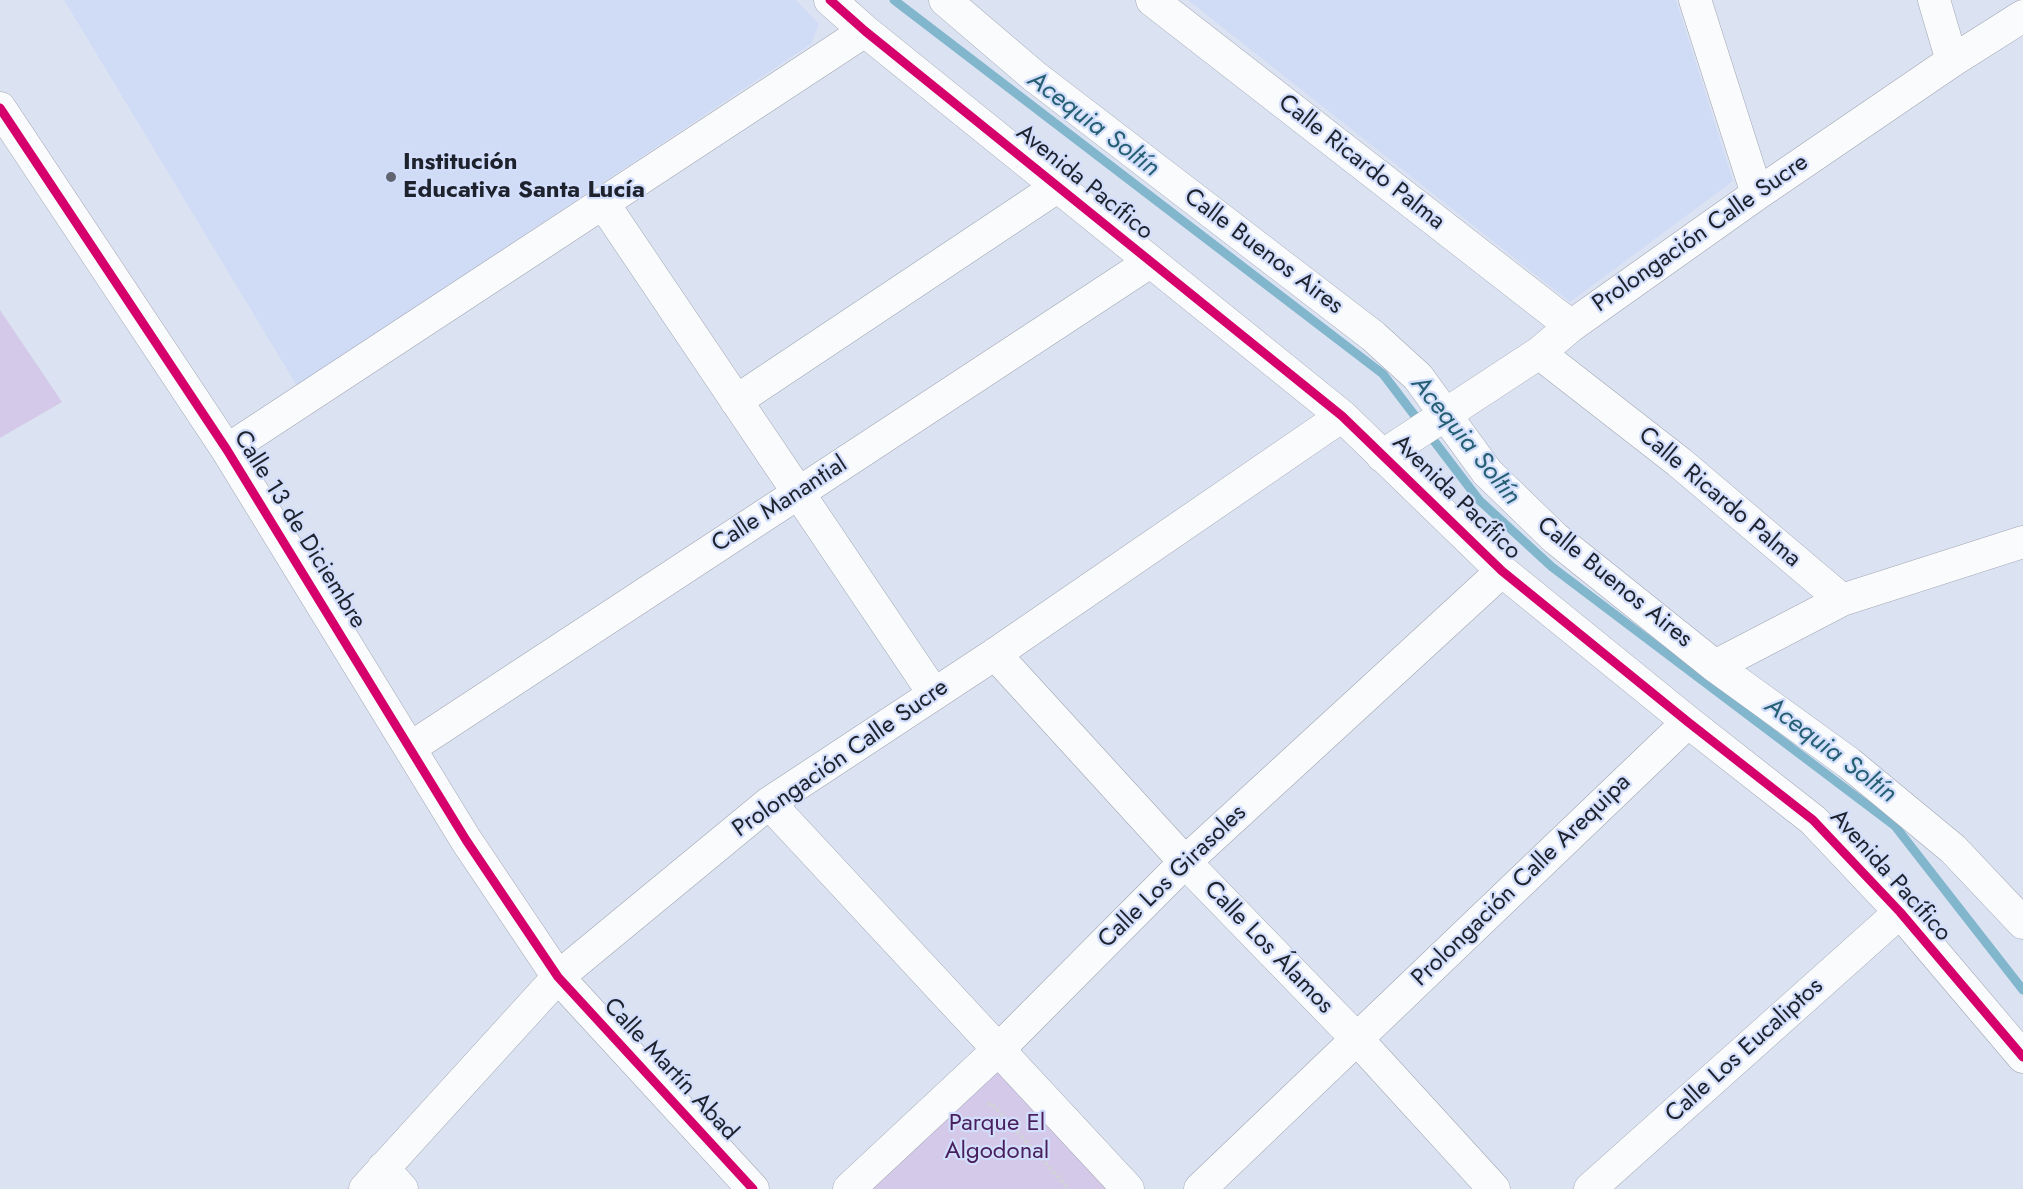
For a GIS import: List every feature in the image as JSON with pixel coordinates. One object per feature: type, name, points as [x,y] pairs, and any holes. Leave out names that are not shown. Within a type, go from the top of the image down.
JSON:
[{"type":"street","name":"Avenida Pacífico","points":[[830,0],[865,31],[1342,416],[1502,571],[1813,820],[1900,912],[2023,1057]]},
{"type":"street","name":"Calle Buenos Aires","points":[[945,0],[1034,76],[1373,336],[1418,377],[1440,417],[1487,472],[1555,538],[1715,666],[1875,784],[1953,849],[2023,923]]},
{"type":"street","name":"Calle Ricardo Palma","points":[[1152,0],[1571,326]]},
{"type":"street","points":[[1695,0],[1757,194]]},
{"type":"street","points":[[1934,0],[1952,61]]},
{"type":"street","name":"Prolongación Calle Sucre","points":[[1382,456],[1539,352],[1571,326],[1757,194],[1952,61],[2023,16]]},
{"type":"street","points":[[227,450],[865,31]]},
{"type":"street","name":"Calle 13 de Diciembre","points":[[0,108],[227,450],[466,840],[558,977]]},
{"type":"street","points":[[736,400],[1057,187]]},
{"type":"street","points":[[603,203],[934,694]]},
{"type":"street","name":"Calle Manantial","points":[[410,748],[1150,262]]},
{"type":"street","name":"Calle Ricardo Palma","points":[[1539,352],[1679,462],[1842,600]]},
{"type":"street","name":"Prolongación Calle Sucre","points":[[384,1182],[558,977],[769,803],[995,654],[1342,416]]},
{"type":"street","points":[[1715,666],[1842,600],[2023,542]]},
{"type":"street","name":"Calle Los Girasoles","points":[[849,1189],[999,1049],[1185,862],[1502,571]]},
{"type":"street","name":"Calle Los Álamos","points":[[995,654],[1185,862],[1357,1039],[1494,1189]]},
{"type":"street","name":"Prolongación Calle Arequipa","points":[[1200,1189],[1688,722]]},
{"type":"street","points":[[769,803],[1128,1189]]},
{"type":"street","name":"Calle Los Eucaliptos","points":[[1600,1186],[1900,912]]},
{"type":"street","name":"Calle Martín Abad","points":[[558,977],[753,1189]]},
{"type":"path","points":[[982,1110],[991,1103],[1070,1189]]},
{"type":"shaded area","name":"Institución Educativa Santa Lucía","points":[[64,0],[796,0],[819,24],[811,44],[297,386]]},
{"type":"shaded area","points":[[1188,0],[1676,0],[1733,181],[1570,302]]},
{"type":"green space","points":[[0,310],[62,402],[0,438]]},
{"type":"green space","name":"Parque El Algodonal","points":[[1002,1066],[1113,1189],[864,1189]]},
{"type":"waterway","name":"Acequia Soltín","points":[[894,0],[1383,374],[1479,500],[1552,567],[1895,826],[2023,990]]},
{"type":"cycle path","points":[[830,0],[865,31],[1342,416],[1502,571],[1813,820],[1900,912],[2023,1057]]},
{"type":"cycle path","points":[[0,108],[227,450],[466,840],[558,977],[753,1189]]},
{"type":"place","name":"Institución Educativa Santa Lucía","points":[[391,177]]}]
